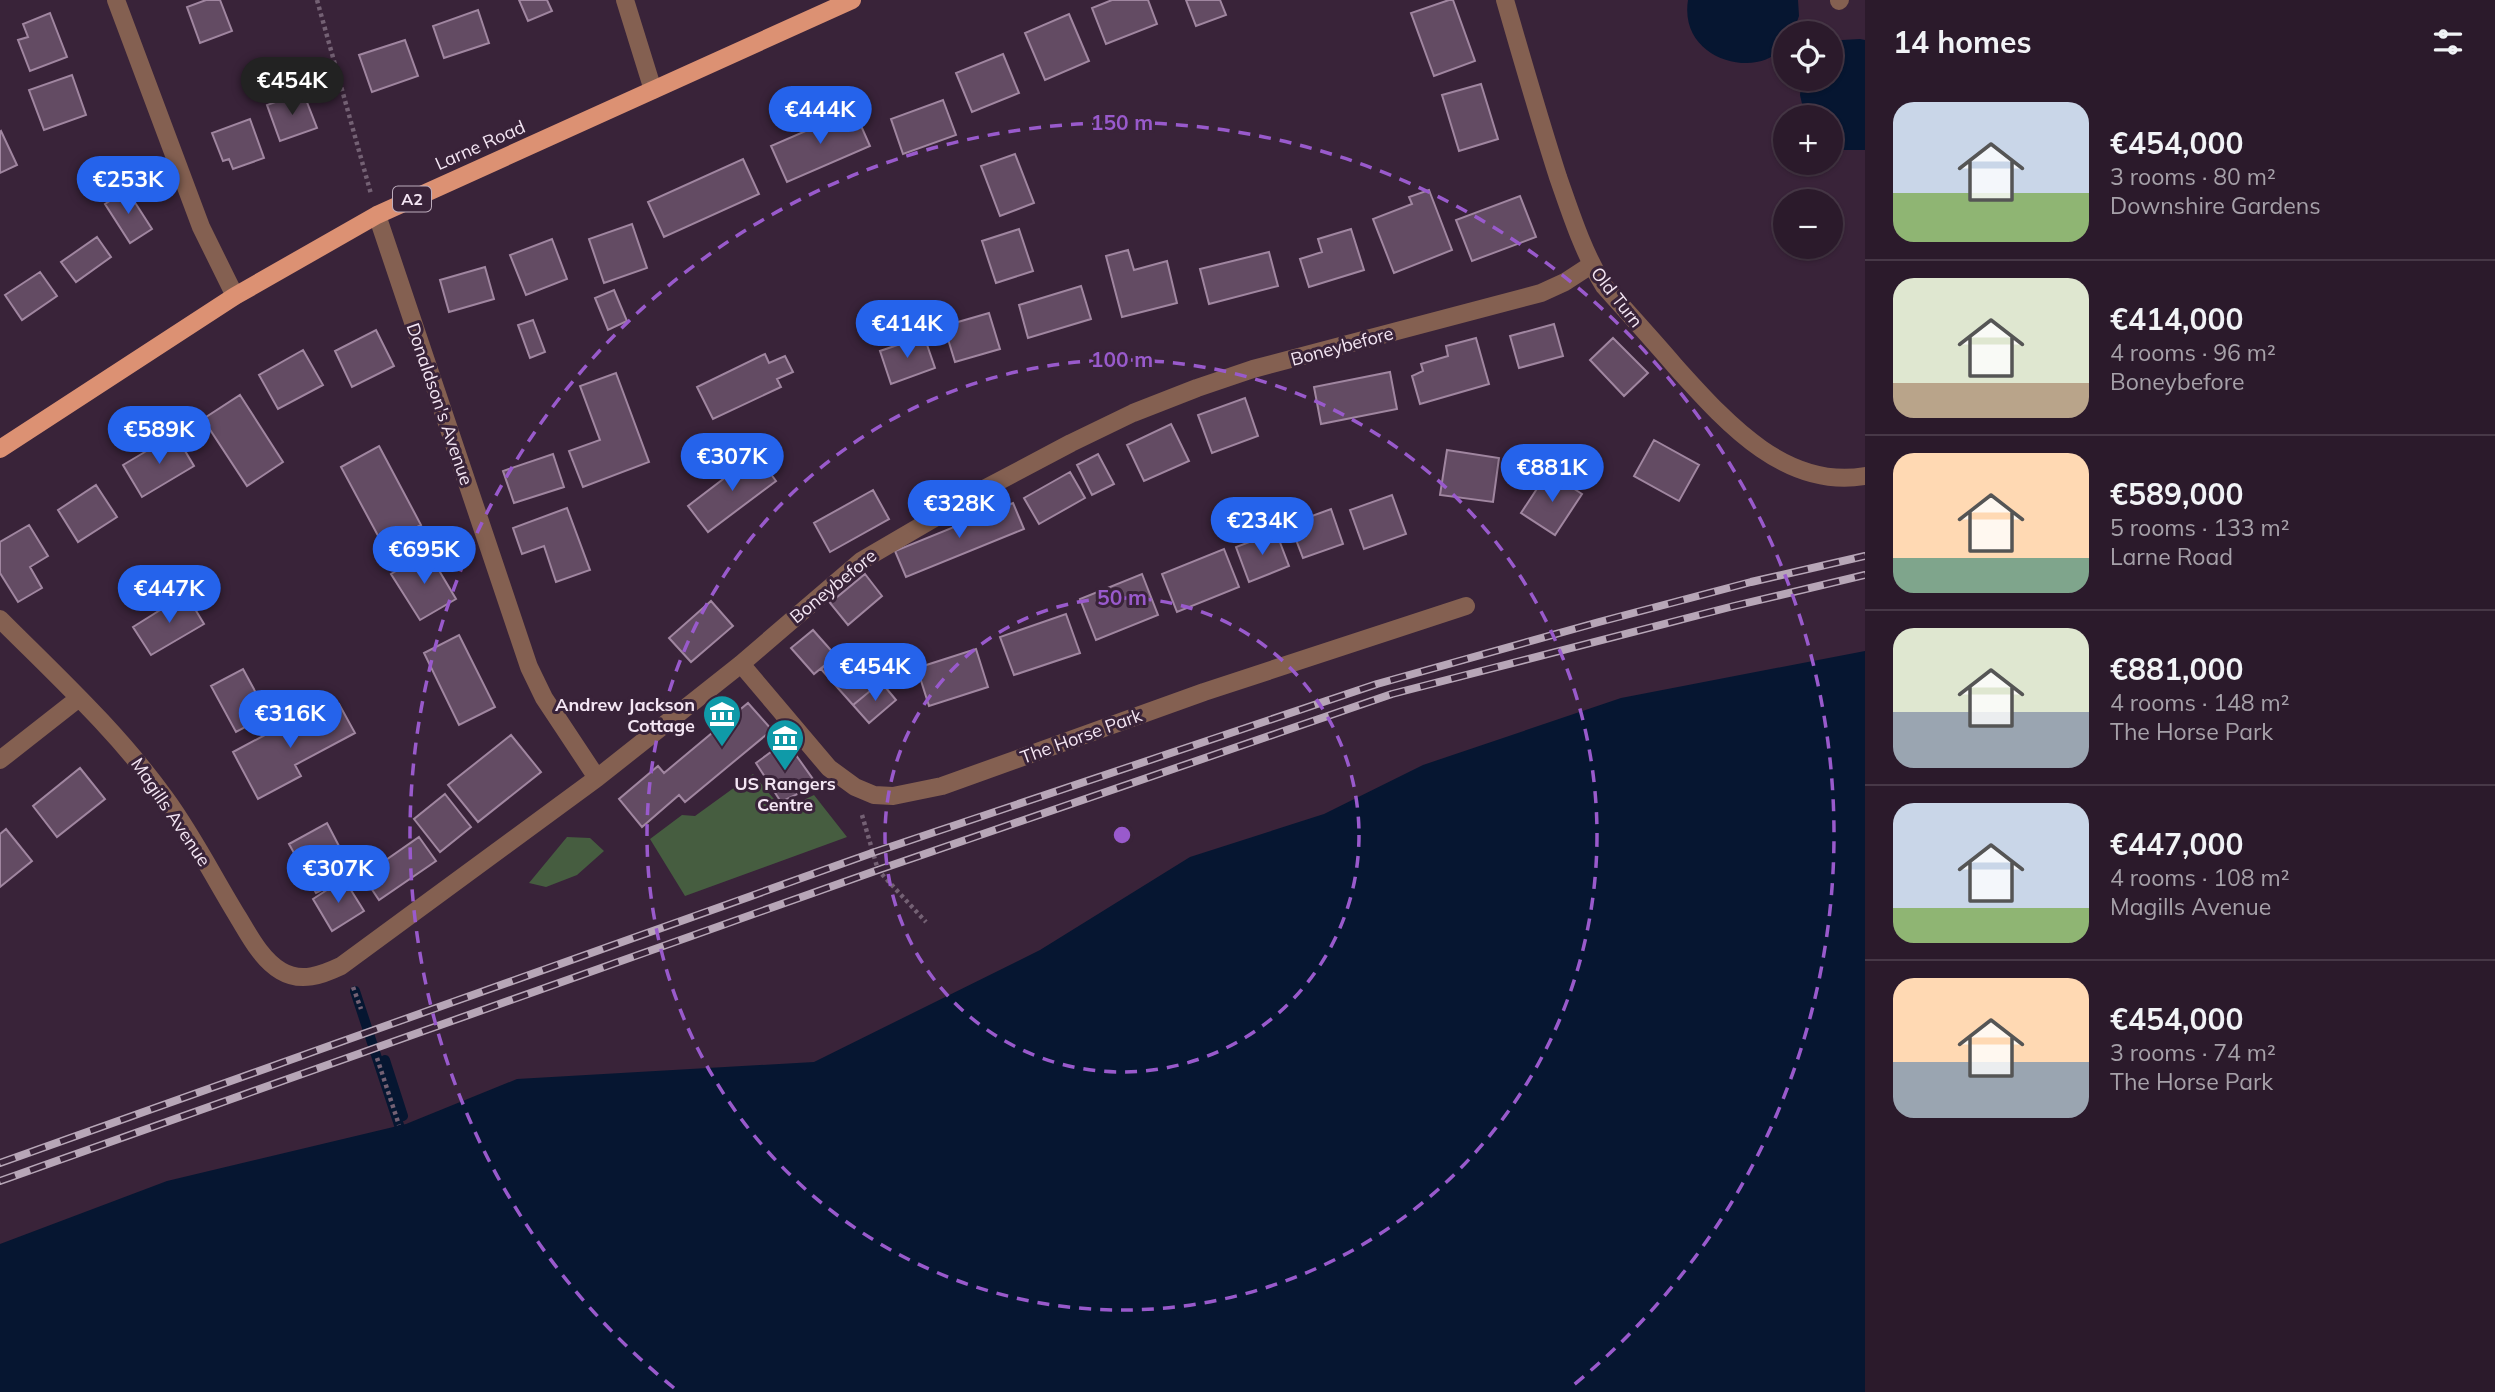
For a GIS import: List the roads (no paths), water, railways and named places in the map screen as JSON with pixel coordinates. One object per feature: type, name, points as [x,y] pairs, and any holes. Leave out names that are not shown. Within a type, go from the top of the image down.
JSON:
[{"type":"main road","name":"Larne Road","points":[[0,449],[234,296],[376,215],[852,0]]},
{"type":"street","points":[[116,0],[201,227],[234,296]]},
{"type":"street","points":[[625,0],[653,90]]},
{"type":"street","name":"Old Turn","points":[[1505,0],[1546,141],[1572,216],[1591,265],[1610,293],[1711,406],[1750,442],[1786,464],[1822,477],[1865,476]]},
{"type":"street","name":"Donaldson's Avenue","points":[[376,215],[529,667],[548,705],[597,778]]},
{"type":"street","name":"Boneybefore","points":[[303,977],[322,974],[341,966],[597,778],[741,664],[846,572],[876,551],[1058,449],[1133,413],[1253,369],[1541,293],[1565,282],[1591,265]]},
{"type":"street","name":"The Horse Park","points":[[741,664],[820,759],[855,787],[884,796],[929,790],[1204,692],[1466,606]]},
{"type":"street","name":"Magills Avenue","points":[[0,619],[125,747],[166,799],[266,959],[283,972],[303,977]]},
{"type":"street","points":[[0,760],[79,698]]},
{"type":"water","points":[[1688,0],[1798,0],[1797,21],[1773,21],[1773,54],[1751,63],[1714,55],[1699,42],[1689,24]]},
{"type":"water","points":[[1843,40],[1865,40],[1865,150],[1843,150],[1843,105],[1802,105],[1800,95],[1800,91],[1843,91]]},
{"type":"water","points":[[1865,651],[1865,1392],[0,1392],[0,1244],[167,1181],[406,1124],[517,1079],[814,1062],[1040,950],[1190,857],[1324,814],[1423,765],[1621,698]]},
{"type":"waterway","points":[[355,991],[399,1125]]},
{"type":"waterway","points":[[385,1060],[403,1116]]},
{"type":"railway","points":[[0,1163],[872,853],[1377,684],[1751,582],[1865,556]]},
{"type":"railway","points":[[0,1181],[878,870],[1392,694],[1865,575]]},
{"type":"place","name":"Andrew Jackson Cottage","points":[[722,748]]},
{"type":"place","name":"US Rangers Centre","points":[[785,772]]}]
